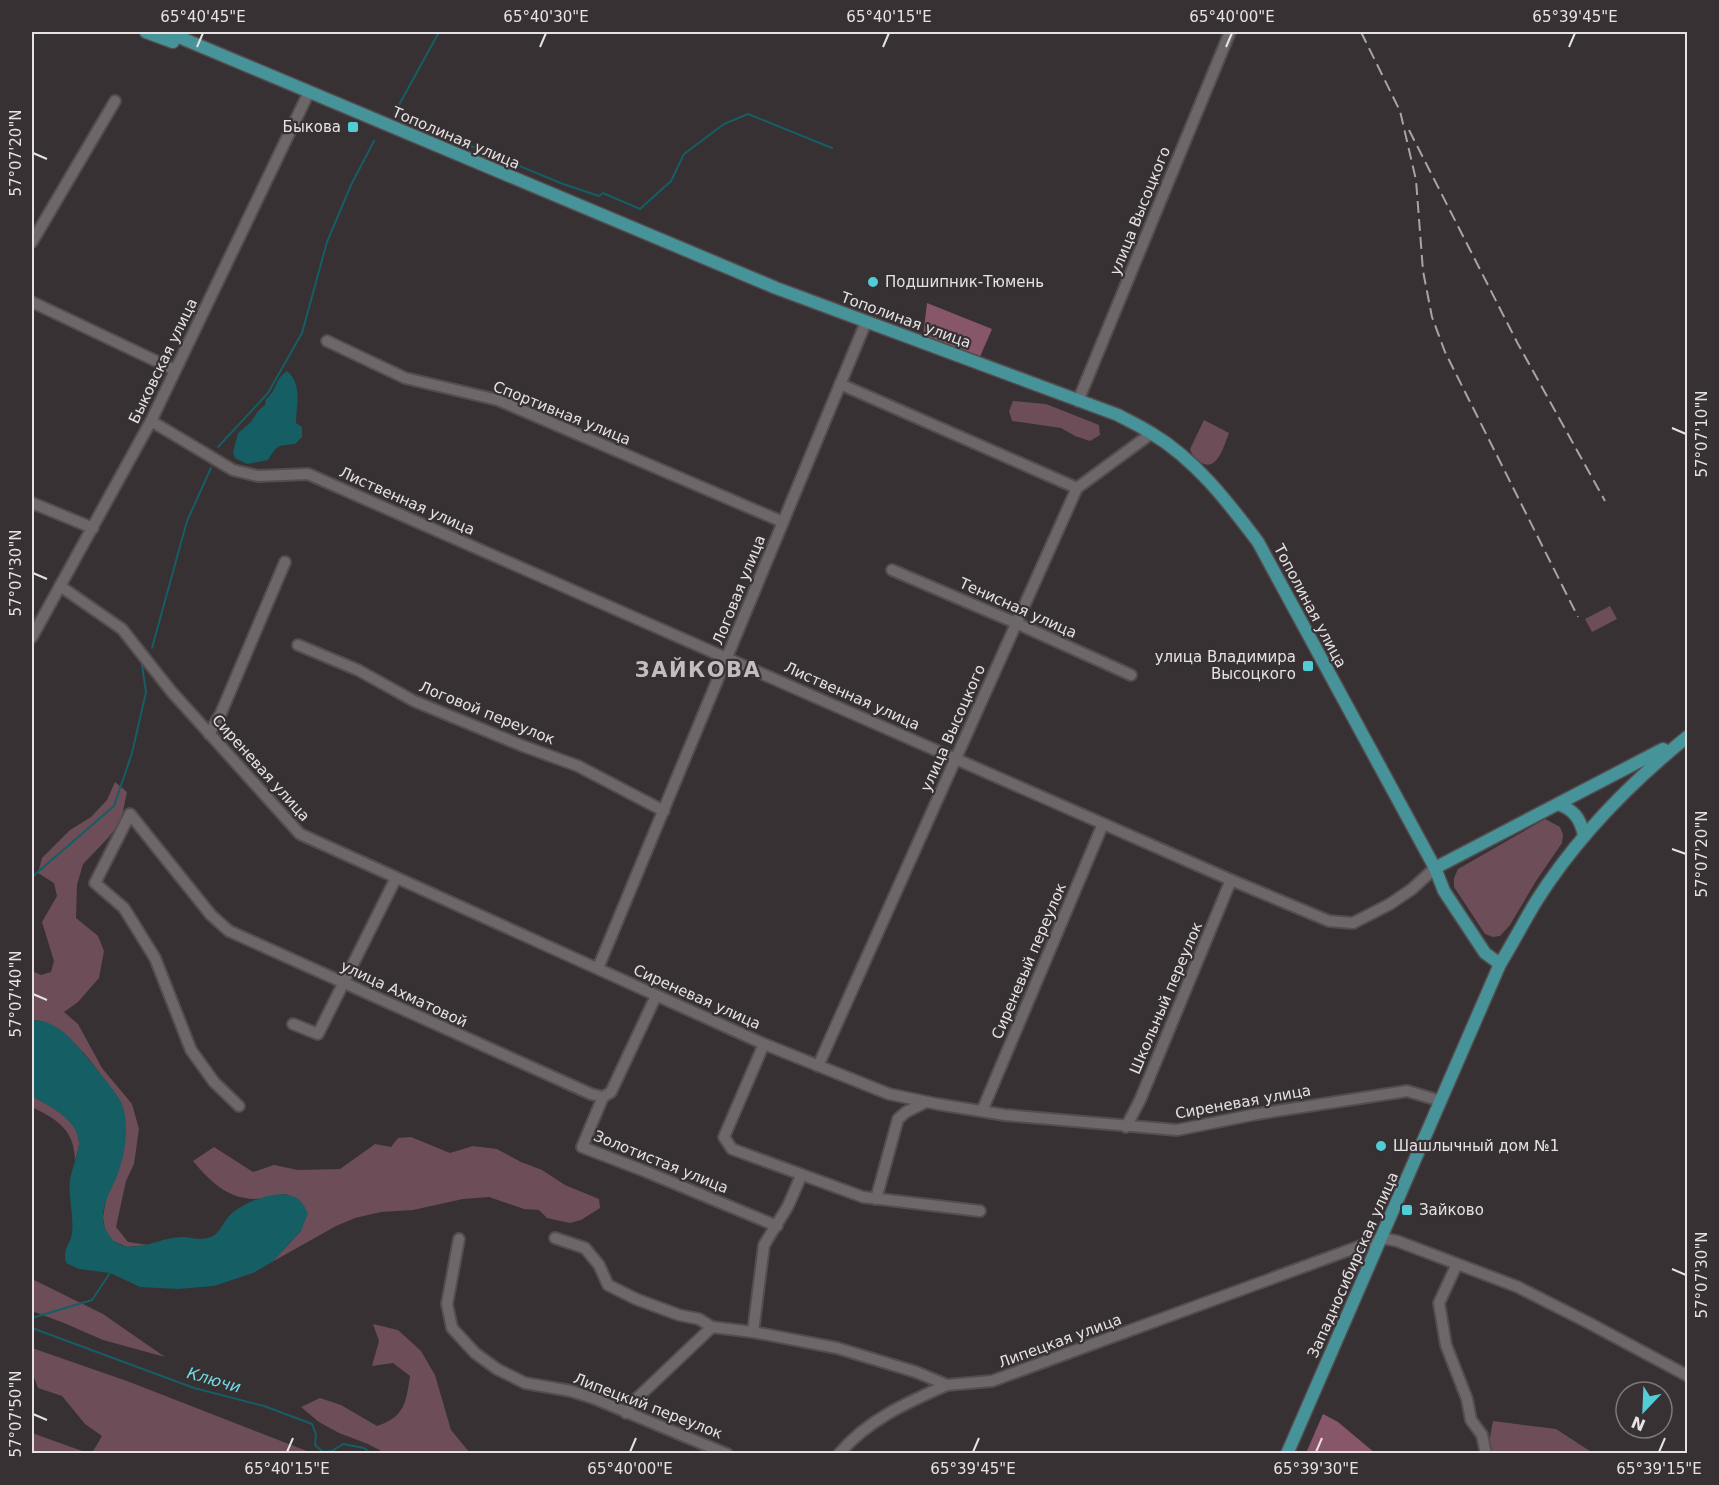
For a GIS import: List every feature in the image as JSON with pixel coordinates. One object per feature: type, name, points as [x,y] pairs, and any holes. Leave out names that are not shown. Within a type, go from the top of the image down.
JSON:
[{"type":"main road","points":[[146,32],[184,47],[232,60]]},
{"type":"main road","name":"Тополиная улица","points":[[166,32],[635,230],[866,322],[1118,415],[1152,433],[1174,449],[1222,495],[1258,542],[1435,868],[1444,891],[1485,953],[1500,964]]},
{"type":"main road","points":[[1435,868],[1687,737]]},
{"type":"main road","name":"Западносибирская улица","points":[[1287,1454],[1500,964],[1537,900],[1584,835],[1650,767],[1687,737]]},
{"type":"main road","points":[[1558,804],[1570,808],[1581,821],[1584,835]]},
{"type":"street","name":"улица Высоцкого","points":[[1078,401],[1230,32]]},
{"type":"street","name":"Быковская улица","points":[[32,637],[151,421],[309,92]]},
{"type":"street","points":[[32,242],[115,101]]},
{"type":"street","points":[[32,302],[175,370]]},
{"type":"street","name":"Логовая улица","points":[[598,968],[866,322]]},
{"type":"street","name":"Спортивная улица","points":[[327,341],[405,378],[498,400],[783,522]]},
{"type":"street","points":[[840,384],[1077,488]]},
{"type":"street","name":"Лиственная улица","points":[[151,421],[233,470],[258,476],[308,474],[1329,921],[1353,923],[1390,904],[1412,889],[1435,868]]},
{"type":"street","name":"улица Высоцкого","points":[[818,1066],[1077,488],[1152,433]]},
{"type":"street","points":[[32,504],[93,528]]},
{"type":"street","points":[[209,734],[231,691],[285,561]]},
{"type":"street","name":"Тенисная улица","points":[[892,570],[1131,675]]},
{"type":"street","name":"Сиреневая улица","points":[[60,586],[122,629],[171,691],[300,834],[764,1044],[889,1094],[982,1111],[1177,1130],[1268,1112],[1407,1090],[1441,1101]]},
{"type":"street","name":"Логовой переулок","points":[[298,645],[358,670],[414,701],[578,766],[664,811]]},
{"type":"street","name":"улица Ахматовой","points":[[239,1106],[214,1082],[190,1050],[156,958],[124,908],[95,883],[130,814],[211,915],[229,931],[510,1059],[603,1097]]},
{"type":"street","name":"Сиреневый переулок","points":[[982,1111],[1103,824]]},
{"type":"street","points":[[293,1024],[318,1034],[396,878]]},
{"type":"street","name":"Школьный переулок","points":[[1126,1126],[1140,1100],[1232,880]]},
{"type":"street","points":[[603,1097],[611,1092],[656,996]]},
{"type":"street","points":[[764,1044],[724,1137],[732,1149],[863,1197],[980,1211]]},
{"type":"street","name":"Золотистая улица","points":[[603,1097],[582,1147],[777,1227]]},
{"type":"street","points":[[876,1199],[898,1119],[906,1112],[926,1102]]},
{"type":"street","points":[[753,1332],[764,1245],[777,1227],[801,1176]]},
{"type":"street","name":"Липецкая улица","points":[[555,1238],[585,1248],[599,1265],[608,1285],[636,1299],[679,1315],[699,1319],[712,1327],[753,1332],[837,1348],[916,1372],[946,1385],[992,1381],[1382,1238]]},
{"type":"street","points":[[1382,1238],[1397,1241],[1518,1287],[1688,1376]]},
{"type":"street","name":"Липецкий переулок","points":[[459,1239],[447,1304],[452,1328],[474,1353],[497,1369],[525,1383],[571,1390],[727,1454]]},
{"type":"street","points":[[1457,1264],[1439,1303],[1446,1345],[1467,1399],[1471,1420],[1482,1435],[1486,1454]]},
{"type":"street","points":[[626,1413],[634,1401],[712,1327]]},
{"type":"street","points":[[839,1454],[851,1439],[898,1407],[946,1385]]},
{"type":"shaded area","points":[[927,303],[992,329],[979,359],[923,337]]},
{"type":"shaded area","points":[[1013,401],[1046,404],[1099,425],[1100,435],[1090,441],[1061,428],[1012,421],[1009,411]]},
{"type":"shaded area","points":[[1204,420],[1229,433],[1219,457],[1211,464],[1199,461],[1190,449]]},
{"type":"shaded area","points":[[1610,606],[1617,619],[1592,632],[1585,619]]},
{"type":"shaded area","points":[[115,782],[127,792],[121,821],[83,864],[77,885],[76,918],[98,936],[104,951],[99,978],[78,1002],[64,1012],[78,1024],[102,1068],[132,1104],[139,1129],[134,1164],[126,1181],[116,1227],[128,1242],[149,1245],[127,1247],[113,1241],[105,1230],[103,1217],[106,1199],[117,1174],[122,1104],[83,1052],[71,1040],[58,1029],[32,1020],[32,971],[41,975],[51,972],[54,961],[42,922],[57,896],[54,883],[38,873],[42,858],[70,830],[91,817],[107,800]]},
{"type":"shaded area","points":[[1545,819],[1560,827],[1563,834],[1562,843],[1510,925],[1500,936],[1493,937],[1485,934],[1454,887],[1454,878],[1458,869]]},
{"type":"shaded area","points":[[32,1096],[62,1114],[74,1127],[79,1143],[75,1162],[72,1142],[68,1134],[57,1122],[32,1107]]},
{"type":"shaded area","points":[[411,1137],[450,1153],[473,1146],[497,1149],[542,1170],[565,1185],[599,1199],[600,1208],[581,1220],[570,1223],[547,1218],[539,1210],[524,1209],[489,1197],[463,1199],[413,1210],[381,1212],[355,1218],[336,1226],[272,1262],[301,1231],[287,1194],[253,1199],[234,1195],[219,1187],[193,1161],[214,1147],[253,1172],[274,1165],[298,1170],[340,1169],[375,1144],[391,1147],[398,1138]]},
{"type":"shaded area","points":[[32,1279],[103,1314],[165,1357],[103,1340],[32,1311]]},
{"type":"shaded area","points":[[373,1324],[398,1330],[421,1351],[435,1375],[451,1430],[470,1453],[385,1453],[339,1433],[319,1422],[301,1407],[320,1398],[341,1405],[377,1426],[399,1413],[405,1401],[410,1376],[393,1363],[372,1366],[379,1341]]},
{"type":"shaded area","points":[[32,1348],[127,1381],[312,1453],[92,1453],[102,1436],[85,1424],[62,1396],[38,1388],[32,1372]]},
{"type":"shaded area","points":[[1323,1414],[1338,1422],[1375,1453],[1306,1453]]},
{"type":"shaded area","points":[[1493,1421],[1556,1429],[1593,1453],[1495,1453],[1488,1448]]},
{"type":"shaded area","points":[[32,1433],[88,1453],[32,1453]]},
{"type":"water","points":[[287,371],[292,376],[297,389],[296,423],[302,427],[302,437],[295,444],[278,447],[268,460],[247,464],[235,458],[233,453],[238,433],[265,405],[266,399],[280,377]]},
{"type":"water","points":[[32,1020],[54,1026],[67,1035],[104,1078],[122,1104],[126,1122],[124,1150],[117,1176],[103,1211],[104,1225],[114,1241],[131,1247],[172,1238],[209,1238],[218,1232],[230,1215],[244,1205],[281,1194],[297,1198],[308,1213],[301,1231],[272,1262],[253,1273],[214,1286],[178,1289],[140,1287],[110,1273],[79,1269],[66,1263],[65,1253],[72,1226],[70,1180],[79,1144],[78,1135],[69,1121],[55,1109],[32,1096]]},
{"type":"waterway","points":[[439,32],[394,114],[563,184],[599,196],[603,193],[640,209],[671,181],[684,154],[724,124],[748,114],[832,148]]},
{"type":"waterway","points":[[218,447],[268,393],[302,333],[327,242],[351,185],[374,141]]},
{"type":"waterway","points":[[152,648],[187,521],[211,468]]},
{"type":"waterway","points":[[32,877],[114,806],[132,753],[146,692],[142,665]]},
{"type":"waterway","points":[[32,1318],[92,1300],[110,1273]]},
{"type":"waterway","name":"Ключи","points":[[32,1328],[194,1388],[264,1406],[312,1424],[316,1434],[315,1445],[323,1452],[332,1451],[343,1444],[364,1448],[372,1454]]},
{"type":"railway","points":[[1361,32],[1400,111],[1416,180],[1423,271],[1432,317],[1445,352],[1578,617]]},
{"type":"railway","points":[[1409,130],[1518,344],[1605,501]]},
{"type":"place","name":"Быкова","points":[[353,127]]},
{"type":"place","name":"Подшипник-Тюмень","points":[[873,282]]},
{"type":"place","name":"улица Владимира Высоцкого","points":[[1308,666]]},
{"type":"place","name":"Шашлычный дом №1","points":[[1381,1146]]},
{"type":"place","name":"Зайково","points":[[1407,1210]]},
{"type":"district","name":"ЗАЙКОВА","points":[[698,670]]}]
